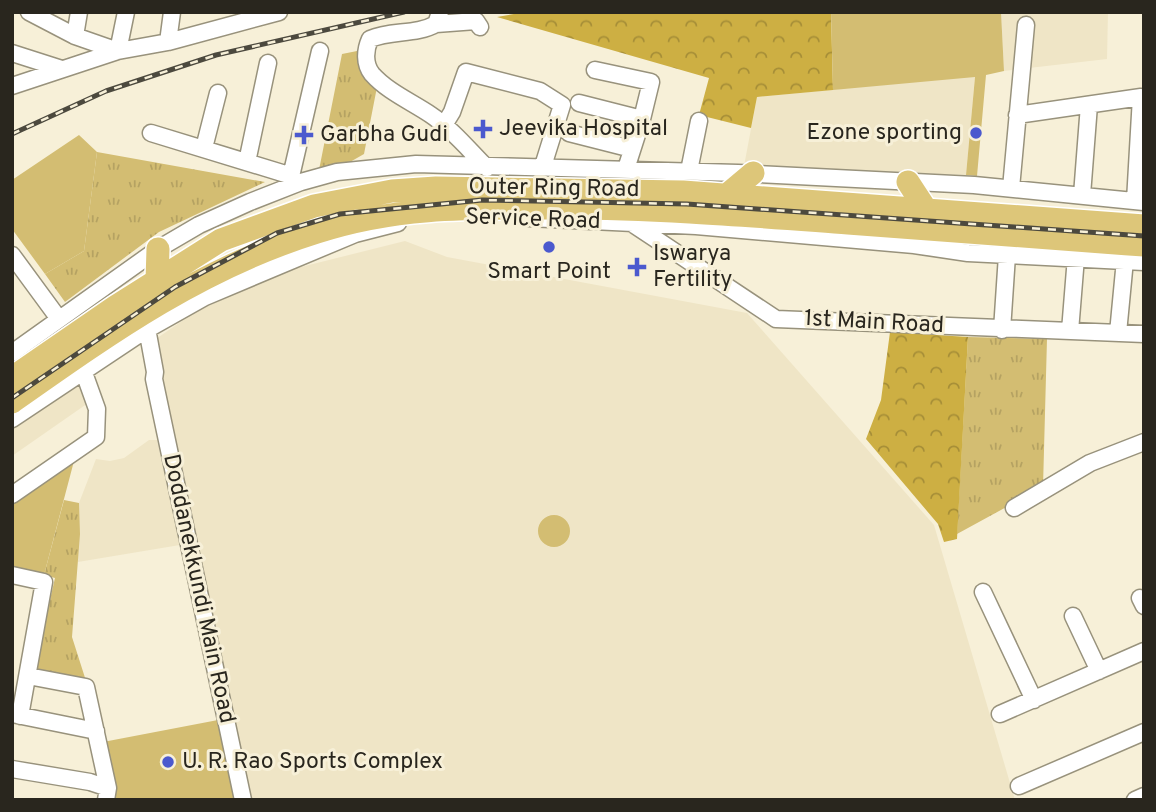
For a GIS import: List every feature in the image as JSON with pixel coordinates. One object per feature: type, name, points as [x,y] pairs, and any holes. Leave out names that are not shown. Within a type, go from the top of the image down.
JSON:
[{"type":"highway","points":[[727,194],[753,173]]},
{"type":"highway","points":[[908,182],[925,208]]},
{"type":"highway","name":"Outer Ring Road","points":[[12,378],[193,256],[239,232],[309,208],[354,197],[436,188],[619,190],[727,194],[1144,226]]},
{"type":"highway","points":[[309,208],[302,221],[307,229],[317,232]]},
{"type":"highway","name":"Outer Ring Road","points":[[12,402],[146,321],[197,281],[251,256],[317,232],[380,216],[437,209],[614,208],[702,212],[1144,245]]},
{"type":"highway","points":[[239,232],[255,235],[258,240],[259,245],[251,256]]},
{"type":"highway","points":[[157,280],[158,249]]},
{"type":"street","points":[[30,12],[75,36],[118,51]]},
{"type":"street","points":[[75,36],[79,12]]},
{"type":"street","points":[[118,51],[126,12]]},
{"type":"street","points":[[168,41],[172,12]]},
{"type":"street","points":[[209,31],[213,12]]},
{"type":"street","points":[[12,86],[118,51],[168,41],[278,12]]},
{"type":"street","points":[[480,27],[476,21],[438,18],[426,29],[381,34],[370,38],[365,48],[371,73],[392,91],[444,125],[487,168]]},
{"type":"street","points":[[1011,188],[1026,25]]},
{"type":"street","points":[[290,182],[320,51]]},
{"type":"street","points":[[12,53],[62,69]]},
{"type":"street","points":[[247,162],[268,64]]},
{"type":"street","points":[[595,70],[650,82],[642,119],[626,169]]},
{"type":"street","points":[[444,125],[452,112],[466,72],[540,91],[562,105],[542,166]]},
{"type":"street","points":[[204,148],[218,93]]},
{"type":"street","points":[[12,353],[158,249],[199,225],[290,182],[337,172],[416,164],[487,168],[542,166],[753,173],[1011,188],[1139,202],[1141,97],[1017,115]]},
{"type":"street","points":[[579,103],[642,119]]},
{"type":"street","points":[[1082,195],[1089,105]]},
{"type":"street","points":[[688,171],[699,121]]},
{"type":"street","points":[[151,133],[247,162],[290,182]]},
{"type":"street","points":[[569,133],[632,149]]},
{"type":"street","name":"Service Road","points":[[12,419],[131,339],[146,321],[355,234],[410,219],[483,216],[696,226],[1007,256],[1144,262]]},
{"type":"street","name":"1st Main Road","points":[[633,224],[776,319],[1144,334]]},
{"type":"street","points":[[13,256],[59,319]]},
{"type":"street","points":[[1002,330],[1007,256]]},
{"type":"street","points":[[1070,331],[1076,257]]},
{"type":"street","points":[[1118,333],[1125,260]]},
{"type":"street","name":"Doddanekkundi Main Road","points":[[146,321],[154,379],[243,800]]},
{"type":"street","name":"Doddanekkundi Main Road","points":[[131,339],[142,345],[149,374],[154,379]]},
{"type":"street","points":[[12,495],[96,437],[97,409],[83,370]]},
{"type":"street","points":[[1014,508],[1090,463],[1144,442]]},
{"type":"street","points":[[12,575],[44,582],[28,676],[16,715],[96,731]]},
{"type":"street","points":[[983,592],[1034,700]]},
{"type":"street","points":[[1073,617],[1099,671]]},
{"type":"street","points":[[1000,715],[1144,651]]},
{"type":"street","points":[[28,676],[86,687],[107,794]]},
{"type":"street","points":[[1019,786],[1144,732]]},
{"type":"street","points":[[12,769],[90,782],[107,794]]},
{"type":"street","points":[[1135,800],[1144,796]]},
{"type":"shaded area","points":[[1001,12],[1108,12],[1107,59],[1004,71]]},
{"type":"shaded area","points":[[975,76],[966,175],[744,166],[757,97]]},
{"type":"shaded area","points":[[405,241],[447,257],[747,313],[934,525],[1015,800],[251,800],[153,341],[195,312],[285,271]]},
{"type":"shaded area","points":[[76,381],[91,401],[12,456],[12,425]]},
{"type":"shaded area","points":[[149,440],[157,440],[180,545],[78,562],[79,503],[96,459],[110,461],[124,458]]},
{"type":"green space","points":[[525,12],[831,12],[833,90],[757,97],[751,128],[699,115],[709,78],[497,17]]},
{"type":"green space","name":"Ezone sporting","points":[[831,12],[1001,12],[1004,71],[986,75],[977,176],[966,175],[975,77],[833,90]]},
{"type":"green space","points":[[357,51],[359,59],[377,87],[364,154],[350,162],[319,170],[342,54]]},
{"type":"green space","points":[[79,135],[97,152],[84,251],[45,274],[12,229],[12,180]]},
{"type":"green space","points":[[97,152],[265,182],[159,232],[65,302],[45,274],[84,251]]},
{"type":"green space","points":[[890,332],[968,337],[957,539],[944,542],[938,524],[866,439],[881,400]]},
{"type":"green space","points":[[968,337],[1047,339],[1043,487],[957,534]]},
{"type":"green space","points":[[74,461],[44,575],[12,568],[12,504]]},
{"type":"green space","points":[[64,500],[79,503],[80,534],[72,637],[87,684],[33,674],[55,578],[44,575]]},
{"type":"green space","points":[[554,515],[565,520],[570,531],[565,542],[554,547],[543,542],[538,531],[543,520]]},
{"type":"green space","name":"U. R. Rao Sports Complex","points":[[218,720],[235,800],[111,800],[103,742]]},
{"type":"railway","points":[[12,134],[106,91],[216,55],[404,12]]},
{"type":"railway","points":[[12,398],[175,287],[277,233],[340,214],[482,200],[687,204],[1144,236]]},
{"type":"place","name":"Jeevika Hospital","points":[[483,129]]},
{"type":"place","name":"Ezone sporting","points":[[976,133]]},
{"type":"place","name":"Garbha Gudi","points":[[304,135]]},
{"type":"place","name":"Smart Point","points":[[549,247]]},
{"type":"place","name":"Iswarya Fertility","points":[[637,267]]},
{"type":"place","name":"U. R. Rao Sports Complex","points":[[168,762]]}]
